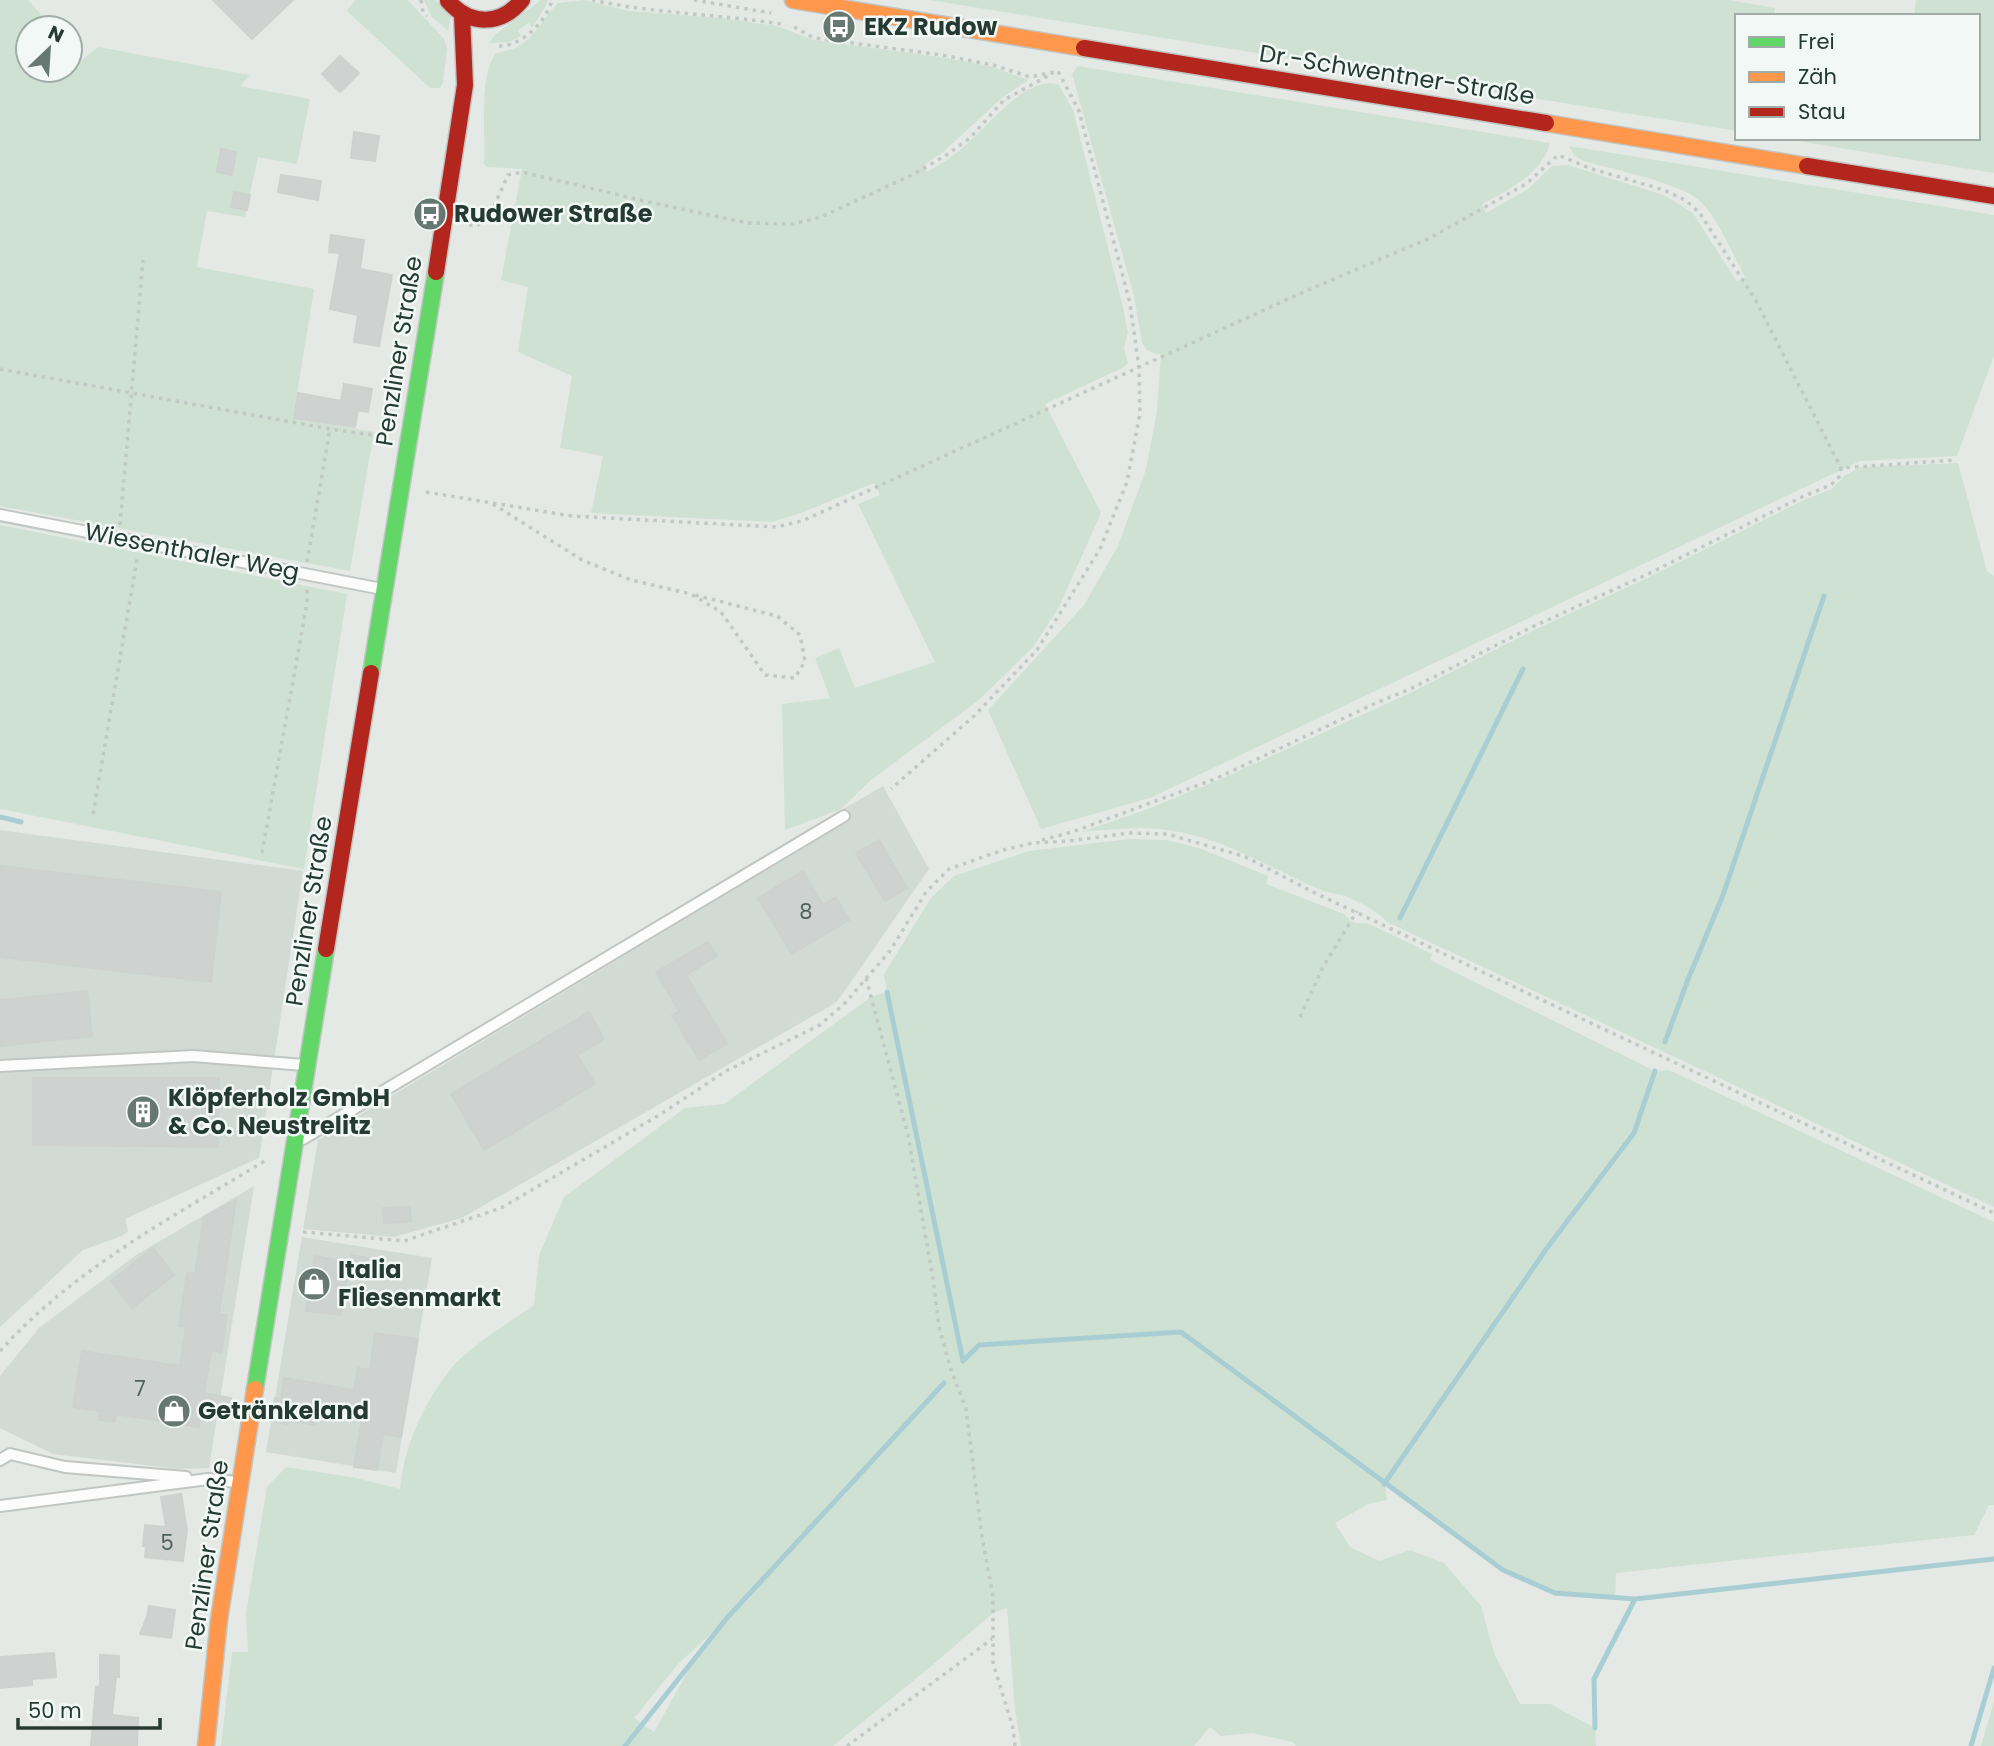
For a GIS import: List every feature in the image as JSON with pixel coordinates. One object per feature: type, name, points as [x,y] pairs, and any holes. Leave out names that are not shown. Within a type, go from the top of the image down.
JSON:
[{"type":"main road","points":[[447,0],[462,15],[477,21],[488,33],[522,0]]},
{"type":"main road","name":"Dr.-Schwentner-Straße","points":[[793,0],[1994,196]]},
{"type":"main road","name":"Penzliner Straße","points":[[206,1746],[219,1620],[240,1482],[465,85],[462,15]]},
{"type":"main road","name":"Penzliner Straße","points":[[465,85],[488,33]]},
{"type":"lane","name":"Wiesenthaler Weg","points":[[0,514],[383,589]]},
{"type":"lane","points":[[294,1144],[844,816]]},
{"type":"lane","points":[[0,1066],[193,1056],[307,1066]]},
{"type":"lane","points":[[3,1454],[65,1467],[240,1482]]},
{"type":"lane","points":[[0,1506],[208,1479]]},
{"type":"path","points":[[551,4],[557,0]]},
{"type":"path","points":[[592,0],[631,8],[736,16],[791,26],[814,37],[942,55],[993,65],[1030,77],[1058,71]]},
{"type":"path","points":[[891,789],[974,716],[1037,650],[1100,549],[1127,482],[1140,412],[1139,368],[1130,303],[1079,111],[1058,71],[1062,43]]},
{"type":"path","points":[[443,222],[478,225],[489,215],[508,175],[522,172],[735,220],[793,224],[821,217],[912,175],[945,156],[970,138],[1004,100],[1058,71]]},
{"type":"path","points":[[281,1230],[404,1241],[501,1208],[661,1114],[726,1071],[820,1025],[845,1003],[890,951],[926,892],[949,869],[1072,832],[1214,779],[1376,703],[1410,690],[1532,627],[1831,485],[1840,476],[1840,467],[1755,299],[1699,212],[1685,200],[1664,190],[1592,169],[1558,155],[1526,184],[1430,237],[802,521],[776,527],[571,516],[400,488]]},
{"type":"path","points":[[119,538],[143,260]]},
{"type":"path","points":[[0,369],[330,429],[408,440]]},
{"type":"path","points":[[262,853],[307,603],[307,558],[330,429]]},
{"type":"path","points":[[1840,467],[1955,460]]},
{"type":"path","points":[[491,503],[582,560],[631,580],[691,594],[777,617],[800,635],[805,661],[795,678],[765,675],[721,612],[691,594]]},
{"type":"path","points":[[93,814],[140,542]]},
{"type":"path","points":[[1033,843],[1129,833],[1167,834],[1246,857],[1315,893],[1994,1213]]},
{"type":"path","points":[[1300,1017],[1323,967],[1357,911]]},
{"type":"path","points":[[866,978],[908,1135],[939,1326],[950,1367],[966,1409],[982,1537],[993,1596],[993,1663],[1013,1728],[1015,1746]]},
{"type":"path","points":[[0,1351],[85,1272],[294,1144]]},
{"type":"path","points":[[847,1746],[993,1639]]},
{"type":"shaded area","points":[[883,786],[929,869],[837,1002],[462,1218],[394,1237],[303,1229],[318,1140],[807,846],[800,834]]},
{"type":"shaded area","points":[[0,830],[303,871],[259,1158],[125,1219],[128,1231],[122,1236],[83,1250],[0,1327]]},
{"type":"shaded area","points":[[254,1186],[209,1468],[179,1469],[53,1454],[0,1428],[0,1376],[39,1328],[136,1255]]},
{"type":"shaded area","points":[[302,1237],[432,1258],[396,1473],[266,1452]]},
{"type":"green space","points":[[0,0],[28,0],[40,14],[14,14],[14,84],[84,84],[84,58],[98,47],[250,75],[240,86],[310,99],[297,164],[258,157],[245,217],[207,211],[197,267],[314,289],[293,418],[374,432],[350,571],[0,506]]},
{"type":"green space","points":[[355,0],[408,0],[444,39],[447,49],[440,88],[430,88],[347,11]]},
{"type":"green space","points":[[424,0],[435,0],[451,16],[448,31],[431,16]]},
{"type":"green space","points":[[541,0],[548,0],[532,28],[529,23],[518,30],[521,36],[509,42],[489,43],[496,34]]},
{"type":"green space","points":[[584,0],[629,11],[721,18],[777,26],[813,40],[990,66],[1028,80],[1003,97],[942,153],[925,164],[927,172],[961,149],[1023,93],[1048,83],[1059,85],[1073,110],[1123,307],[1128,333],[1124,348],[1128,363],[1045,404],[1101,513],[1059,607],[1034,646],[979,700],[871,780],[841,809],[785,830],[782,704],[830,698],[815,658],[839,648],[855,688],[935,662],[858,504],[880,495],[874,483],[772,522],[591,513],[603,456],[560,448],[572,376],[518,352],[528,287],[501,280],[522,169],[487,167],[484,164],[485,91],[490,63],[496,53],[526,41],[558,3]]},
{"type":"green space","points":[[930,0],[1729,0],[1775,8],[1774,14],[1735,14],[1735,131]]},
{"type":"green space","points":[[1916,0],[1994,0],[1994,173],[1792,140],[1980,140],[1980,14],[1914,14]]},
{"type":"green space","points":[[1078,66],[1550,143],[1546,154],[1532,172],[1513,187],[1482,204],[1486,213],[1528,189],[1552,166],[1568,165],[1664,195],[1693,213],[1737,282],[1745,277],[1720,228],[1701,202],[1692,195],[1663,183],[1583,161],[1574,155],[1569,146],[1994,215],[1994,356],[1957,456],[1860,461],[1150,798],[1041,829],[988,710],[1084,605],[1118,546],[1146,469],[1157,411],[1161,354],[1147,350],[1142,343],[1134,296],[1072,74]]},
{"type":"green space","points":[[1958,463],[1987,571],[1994,576],[1994,1207],[1387,922],[1372,909],[1354,900],[1319,889],[1225,846],[1167,830],[1081,832],[1148,809],[1223,778],[1410,693],[1534,630],[1832,489],[1844,476],[1861,467]]},
{"type":"green space","points":[[0,525],[347,594],[304,869],[0,809]]},
{"type":"green space","points":[[1129,839],[1166,840],[1199,848],[1268,876],[1266,884],[1344,914],[1354,922],[1367,923],[1432,954],[1430,960],[1655,1071],[1669,1070],[1994,1222],[1994,1505],[1989,1505],[1974,1535],[1616,1573],[1615,1599],[1555,1593],[1503,1570],[1385,1484],[1387,1500],[1368,1504],[1335,1523],[1350,1547],[1379,1561],[1410,1550],[1444,1563],[1481,1606],[1494,1653],[1520,1704],[1550,1704],[1595,1728],[1596,1746],[1296,1746],[1293,1742],[1252,1733],[1221,1736],[1210,1727],[1194,1746],[1021,1746],[1015,1710],[1007,1608],[993,1613],[833,1746],[221,1746],[232,1652],[248,1652],[246,1614],[267,1487],[286,1467],[356,1478],[400,1489],[406,1457],[416,1427],[449,1371],[477,1345],[534,1305],[539,1255],[564,1197],[685,1108],[724,1104],[871,997],[887,992],[884,974],[931,898],[954,876],[1029,851]],"holes":[[[723,1623],[696,1657],[654,1732],[634,1718],[679,1663]]]},
{"type":"green space","points":[[1994,1701],[1994,1746],[1981,1746]]},
{"type":"building","points":[[213,0],[293,0],[252,39]]},
{"type":"building","points":[[340,56],[359,73],[340,92],[322,74]]},
{"type":"building","points":[[354,132],[379,136],[375,161],[351,158]]},
{"type":"building","points":[[221,149],[236,152],[232,175],[217,172]]},
{"type":"building","points":[[281,175],[321,181],[318,200],[278,192]]},
{"type":"building","points":[[234,192],[250,195],[247,210],[231,207]]},
{"type":"building","points":[[331,235],[364,240],[360,269],[392,275],[379,346],[354,342],[358,315],[330,309],[340,253],[329,252]]},
{"type":"building","points":[[344,384],[372,389],[368,412],[358,410],[355,427],[294,418],[298,393],[341,401]]},
{"type":"building","points":[[879,840],[907,888],[885,901],[856,853]]},
{"type":"building","points":[[0,866],[221,892],[211,982],[0,957]]},
{"type":"building","points":[[803,871],[823,905],[836,897],[849,920],[792,954],[758,898]]},
{"type":"building","points":[[708,942],[717,956],[686,975],[727,1044],[699,1060],[672,1015],[679,1011],[656,972]]},
{"type":"building","points":[[87,991],[92,1036],[0,1046],[0,1000]]},
{"type":"building","points":[[589,1012],[604,1039],[577,1055],[595,1084],[484,1150],[451,1094]]},
{"type":"building","name":"Klöpferholz GmbH & Co. Neustrelitz","points":[[33,1078],[219,1078],[218,1147],[33,1145]]},
{"type":"building","points":[[236,1200],[219,1314],[227,1315],[221,1352],[211,1350],[204,1393],[231,1398],[229,1412],[202,1409],[199,1427],[116,1414],[114,1422],[99,1420],[100,1411],[73,1407],[82,1351],[180,1366],[186,1327],[179,1326],[187,1273],[195,1274],[204,1217]]},
{"type":"building","points":[[410,1207],[411,1222],[384,1223],[383,1208]]},
{"type":"building","points":[[153,1248],[174,1275],[132,1308],[111,1281]]},
{"type":"building","points":[[352,1255],[368,1258],[365,1277],[349,1274]]},
{"type":"building","points":[[315,1256],[350,1262],[341,1315],[306,1311]]},
{"type":"building","points":[[375,1333],[418,1339],[401,1437],[383,1434],[377,1470],[354,1467],[363,1412],[318,1404],[315,1425],[289,1420],[288,1424],[271,1421],[275,1398],[281,1399],[284,1378],[354,1390],[358,1368],[370,1370]]},
{"type":"building","points":[[181,1494],[187,1530],[183,1561],[145,1557],[145,1525],[166,1527],[161,1497]]},
{"type":"building","points":[[149,1606],[175,1610],[171,1638],[140,1634]]},
{"type":"building","points":[[54,1653],[56,1677],[32,1679],[32,1685],[0,1688],[0,1657]]},
{"type":"building","points":[[100,1655],[119,1656],[119,1677],[116,1677],[112,1715],[138,1718],[137,1746],[91,1746],[96,1687],[100,1686]]},
{"type":"waterway","points":[[1665,1042],[1723,895],[1824,596]]},
{"type":"waterway","points":[[1400,918],[1523,669]]},
{"type":"waterway","points":[[0,817],[21,822]]},
{"type":"waterway","points":[[887,992],[963,1361]]},
{"type":"waterway","points":[[1384,1484],[1547,1248],[1634,1133],[1655,1071]]},
{"type":"waterway","points":[[963,1361],[979,1345],[1181,1332],[1503,1570],[1555,1593],[1635,1599],[1994,1559]]},
{"type":"waterway","points":[[625,1746],[727,1618],[944,1383]]},
{"type":"waterway","points":[[1595,1728],[1594,1679],[1635,1599]]},
{"type":"waterway","points":[[1971,1746],[1994,1668]]},
{"type":"traffic: fast","points":[[371,673],[436,272]]},
{"type":"traffic: fast","points":[[255,1389],[326,949]]},
{"type":"traffic: slow","points":[[793,0],[1084,48]]},
{"type":"traffic: slow","points":[[1546,123],[1807,166]]},
{"type":"traffic: slow","points":[[206,1746],[219,1620],[255,1389]]},
{"type":"traffic: jam","points":[[448,1],[466,15],[485,20],[505,15],[522,0]]},
{"type":"traffic: jam","points":[[436,272],[465,85],[462,15]]},
{"type":"traffic: jam","points":[[1084,48],[1546,123]]},
{"type":"traffic: jam","points":[[1807,166],[1994,196]]},
{"type":"traffic: jam","points":[[326,949],[371,673]]},
{"type":"place","name":"EKZ Rudow","points":[[839,27]]},
{"type":"place","name":"Rudower Straße","points":[[430,214]]},
{"type":"place","name":"Klöpferholz GmbH & Co. Neustrelitz","points":[[143,1112]]},
{"type":"place","name":"Italia Fliesenmarkt","points":[[314,1284]]},
{"type":"place","name":"Getränkeland","points":[[174,1411]]}]
